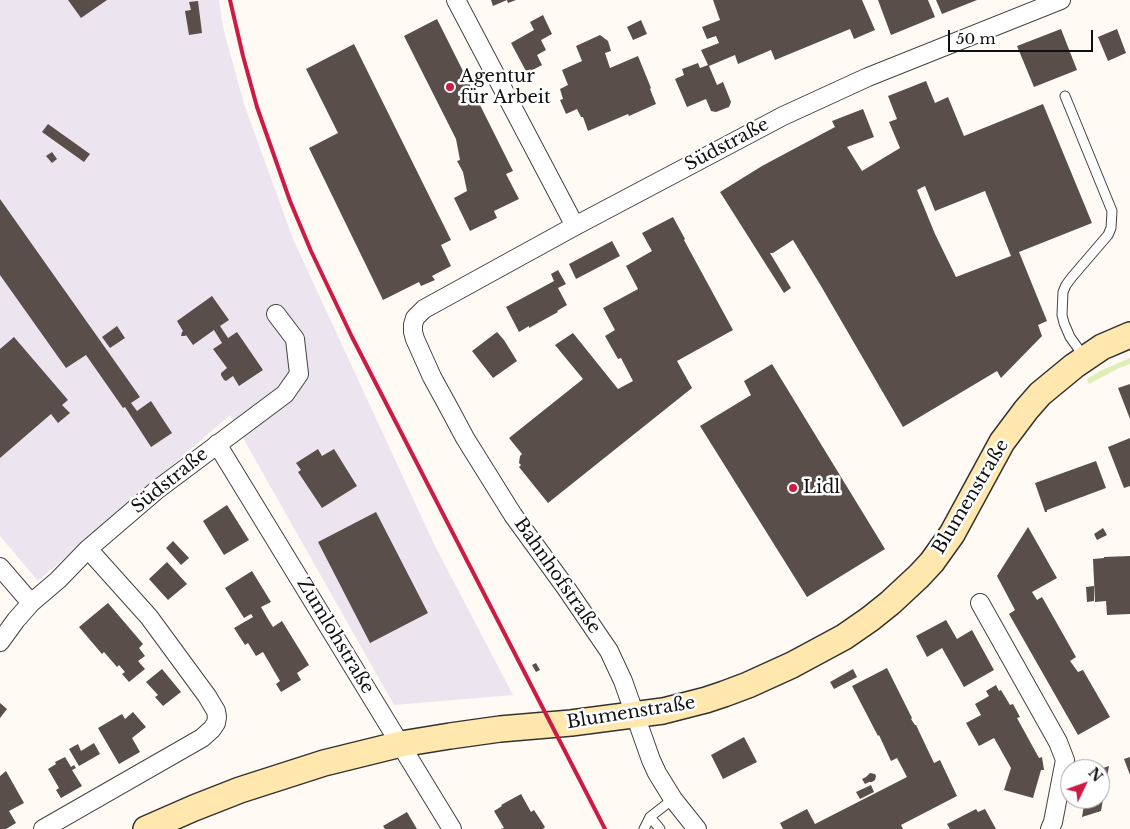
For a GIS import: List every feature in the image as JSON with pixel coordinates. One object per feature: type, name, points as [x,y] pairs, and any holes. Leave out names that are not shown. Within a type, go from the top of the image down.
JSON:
[{"type":"street","points":[[456,0],[575,226]]},
{"type":"street","name":"Südstraße","points":[[413,325],[418,313],[424,309],[774,120],[868,77],[1061,0]]},
{"type":"street","name":"Südstraße","points":[[0,642],[31,603],[58,580],[88,549],[158,488],[285,394],[298,374],[295,338],[276,314]]},
{"type":"street","name":"Bahnhofstraße","points":[[413,325],[413,332],[421,355],[465,438],[513,516],[600,637],[619,671],[657,773],[673,799],[698,829]]},
{"type":"street","name":"Blumenstraße","points":[[146,829],[201,805],[283,775],[324,763],[401,744],[500,729],[571,724],[663,711],[706,700],[767,677],[792,665],[835,641],[870,618],[890,603],[919,576],[943,547],[961,518],[1002,442],[1040,394],[1085,358],[1102,347],[1130,336]]},
{"type":"street","name":"Zumlohstraße","points":[[217,444],[452,829]]},
{"type":"street","points":[[43,829],[202,738],[212,728],[217,717],[207,696],[149,617],[88,549]]},
{"type":"street","points":[[0,567],[31,603]]},
{"type":"street","points":[[980,603],[1058,742],[1065,760],[1050,829]]},
{"type":"lane","points":[[1065,96],[1112,211],[1111,228],[1108,235],[1066,284],[1063,292],[1062,315],[1064,323],[1070,337],[1085,358]]},
{"type":"lane","points":[[644,829],[650,817],[673,799]]},
{"type":"lane","points":[[650,817],[660,829]]},
{"type":"shaded area","points":[[0,0],[219,0],[223,27],[244,104],[293,239],[435,546],[513,695],[394,705],[230,415],[38,581],[0,536]]},
{"type":"green space","points":[[1130,358],[1130,364],[1089,384],[1087,379]]},
{"type":"building","points":[[68,0],[107,0],[81,18]]},
{"type":"building","points":[[491,0],[507,0],[493,6]]},
{"type":"building","points":[[713,0],[862,0],[875,30],[854,39],[850,29],[775,60],[771,50],[738,64],[735,55],[709,66],[717,85],[723,82],[731,102],[729,107],[716,112],[711,111],[706,99],[687,107],[675,79],[684,75],[682,69],[698,63],[700,68],[708,65],[701,50],[719,43],[716,36],[707,39],[702,27],[720,20]]},
{"type":"building","points":[[878,0],[928,0],[935,17],[891,35]]},
{"type":"building","points":[[936,0],[977,0],[942,14]]},
{"type":"building","points":[[198,1],[202,33],[189,35],[185,11],[191,10],[189,2]]},
{"type":"building","points":[[543,15],[552,34],[541,40],[546,50],[537,55],[542,65],[527,73],[511,43],[534,30],[530,22]]},
{"type":"building","name":"Agentur für Arbeit","points":[[437,19],[513,171],[506,174],[519,199],[494,211],[497,218],[470,231],[454,198],[467,191],[463,172],[457,161],[460,160],[456,139],[404,36]]},
{"type":"building","points":[[641,20],[647,34],[633,40],[627,27]]},
{"type":"building","points":[[1061,29],[1077,70],[1034,87],[1017,46]]},
{"type":"building","points":[[1117,29],[1126,53],[1108,61],[1098,37]]},
{"type":"building","points":[[600,35],[608,41],[611,51],[605,53],[610,68],[638,56],[656,104],[588,131],[583,117],[581,117],[577,109],[566,114],[560,100],[563,99],[560,89],[568,85],[562,70],[582,61],[576,46]]},
{"type":"building","points":[[354,44],[451,240],[441,245],[451,266],[432,276],[435,280],[421,286],[419,282],[383,300],[309,148],[338,133],[306,69]]},
{"type":"building","points":[[926,81],[935,103],[948,97],[964,136],[1043,104],[1092,223],[1019,252],[1047,321],[1038,325],[1042,336],[1001,378],[997,371],[903,427],[793,240],[770,253],[791,288],[784,293],[720,192],[762,166],[835,127],[832,121],[863,109],[874,137],[847,147],[862,171],[900,148],[889,122],[897,119],[888,96]],"holes":[[[925,186],[935,211],[985,191],[1011,256],[956,277],[935,234],[917,190]]]},
{"type":"building","points":[[48,124],[90,154],[84,162],[42,132]]},
{"type":"building","points":[[52,152],[57,159],[52,163],[46,156]]},
{"type":"building","points":[[0,199],[140,397],[131,403],[137,411],[151,401],[172,433],[151,447],[125,407],[123,408],[86,355],[66,368],[0,275]]},
{"type":"building","points":[[673,217],[733,330],[677,361],[692,388],[548,503],[519,467],[522,454],[509,438],[583,379],[555,345],[573,333],[618,389],[633,381],[621,358],[618,359],[605,336],[615,330],[603,308],[638,289],[626,266],[652,251],[642,233]]},
{"type":"building","points":[[612,241],[620,256],[576,279],[569,264]]},
{"type":"building","points":[[558,270],[566,284],[558,288],[567,305],[558,312],[519,332],[506,307],[554,281],[551,274]]},
{"type":"building","points":[[212,296],[229,320],[220,326],[228,338],[237,332],[263,370],[239,386],[233,376],[226,381],[221,375],[227,368],[213,349],[222,343],[214,330],[193,345],[186,335],[181,336],[183,331],[177,321]]},
{"type":"building","points":[[117,326],[125,338],[110,348],[102,337]]},
{"type":"building","points":[[497,332],[517,361],[493,378],[472,351]]},
{"type":"building","points":[[14,337],[68,400],[62,405],[70,413],[58,423],[51,414],[0,458],[0,349]]},
{"type":"building","name":"Lidl","points":[[772,364],[885,549],[807,597],[700,426],[751,395],[744,381]]},
{"type":"building","points":[[1130,384],[1130,419],[1118,388]]},
{"type":"building","points":[[1130,438],[1130,486],[1124,488],[1108,447]]},
{"type":"building","points":[[318,449],[322,456],[334,449],[357,486],[322,508],[298,472],[301,470],[296,463]]},
{"type":"building","points":[[1096,461],[1106,488],[1045,512],[1035,483]]},
{"type":"building","points":[[227,505],[249,540],[224,555],[203,521]]},
{"type":"building","points":[[376,512],[428,613],[370,643],[318,542]]},
{"type":"building","points":[[1028,527],[1057,578],[1032,592],[1037,600],[1042,597],[1076,657],[1070,661],[1078,672],[1083,670],[1110,717],[1078,735],[1009,614],[1015,610],[997,576]]},
{"type":"building","points":[[1103,528],[1107,535],[1097,540],[1094,534]]},
{"type":"building","points":[[173,541],[189,558],[181,565],[166,548]]},
{"type":"building","points":[[1130,556],[1130,614],[1107,615],[1106,601],[1095,602],[1093,559]]},
{"type":"building","points":[[167,562],[187,584],[168,600],[149,579]]},
{"type":"building","points":[[252,571],[271,602],[261,607],[268,619],[273,627],[282,621],[309,665],[297,673],[301,680],[281,692],[276,684],[280,681],[263,652],[256,656],[248,643],[245,645],[234,628],[253,617],[251,614],[244,618],[225,588]]},
{"type":"building","points":[[1094,586],[1094,601],[1087,602],[1086,587]]},
{"type":"building","points":[[108,603],[143,644],[139,648],[145,656],[138,661],[145,669],[129,682],[122,674],[125,672],[119,665],[117,667],[104,652],[102,654],[79,627]]},
{"type":"building","points":[[946,620],[957,639],[972,630],[994,670],[964,687],[942,648],[927,657],[916,636]]},
{"type":"building","points":[[536,663],[540,670],[536,672],[532,665]]},
{"type":"building","points":[[887,668],[934,763],[940,760],[957,796],[901,825],[903,829],[783,829],[780,823],[807,809],[815,824],[907,777],[897,758],[891,761],[852,686]]},
{"type":"building","points":[[162,669],[181,692],[163,706],[155,697],[158,695],[146,682]]},
{"type":"building","points":[[853,669],[857,677],[834,689],[830,682]]},
{"type":"building","points":[[996,685],[1010,705],[1013,704],[1020,717],[1017,718],[1039,758],[1042,757],[1044,770],[1041,770],[1033,798],[1004,790],[1011,768],[994,738],[979,746],[966,723],[981,715],[975,704],[989,696],[986,691]]},
{"type":"building","points":[[0,703],[7,709],[0,718]]},
{"type":"building","points":[[133,712],[146,727],[132,738],[140,752],[119,764],[98,728],[122,714],[125,719]]},
{"type":"building","points":[[744,737],[757,762],[723,779],[711,755]]},
{"type":"building","points":[[94,743],[100,754],[79,766],[69,749],[78,744],[81,751]]},
{"type":"building","points":[[65,757],[71,767],[74,765],[76,768],[72,770],[82,786],[61,798],[56,790],[59,788],[48,769],[56,764],[55,762]]},
{"type":"building","points":[[1130,757],[1130,775],[1124,759]]},
{"type":"building","points":[[6,771],[24,803],[9,811],[16,823],[6,829],[0,829],[0,776]]},
{"type":"building","points":[[870,773],[875,774],[875,780],[865,784],[862,779]]},
{"type":"building","points":[[871,785],[874,792],[860,799],[856,792]]},
{"type":"building","points":[[521,794],[531,812],[534,810],[545,827],[543,829],[501,829],[504,828],[494,811]]},
{"type":"building","points":[[976,809],[978,812],[985,809],[996,829],[950,829],[947,824]]},
{"type":"building","points":[[1083,809],[1101,809],[1101,811],[1082,817]]},
{"type":"building","points":[[407,812],[417,829],[385,829],[383,826]]},
{"type":"railway","points":[[230,0],[257,107],[290,201],[311,251],[352,337],[605,829]]},
{"type":"place","name":"Agentur für Arbeit","points":[[450,87]]},
{"type":"place","name":"Lidl","points":[[793,488]]}]
